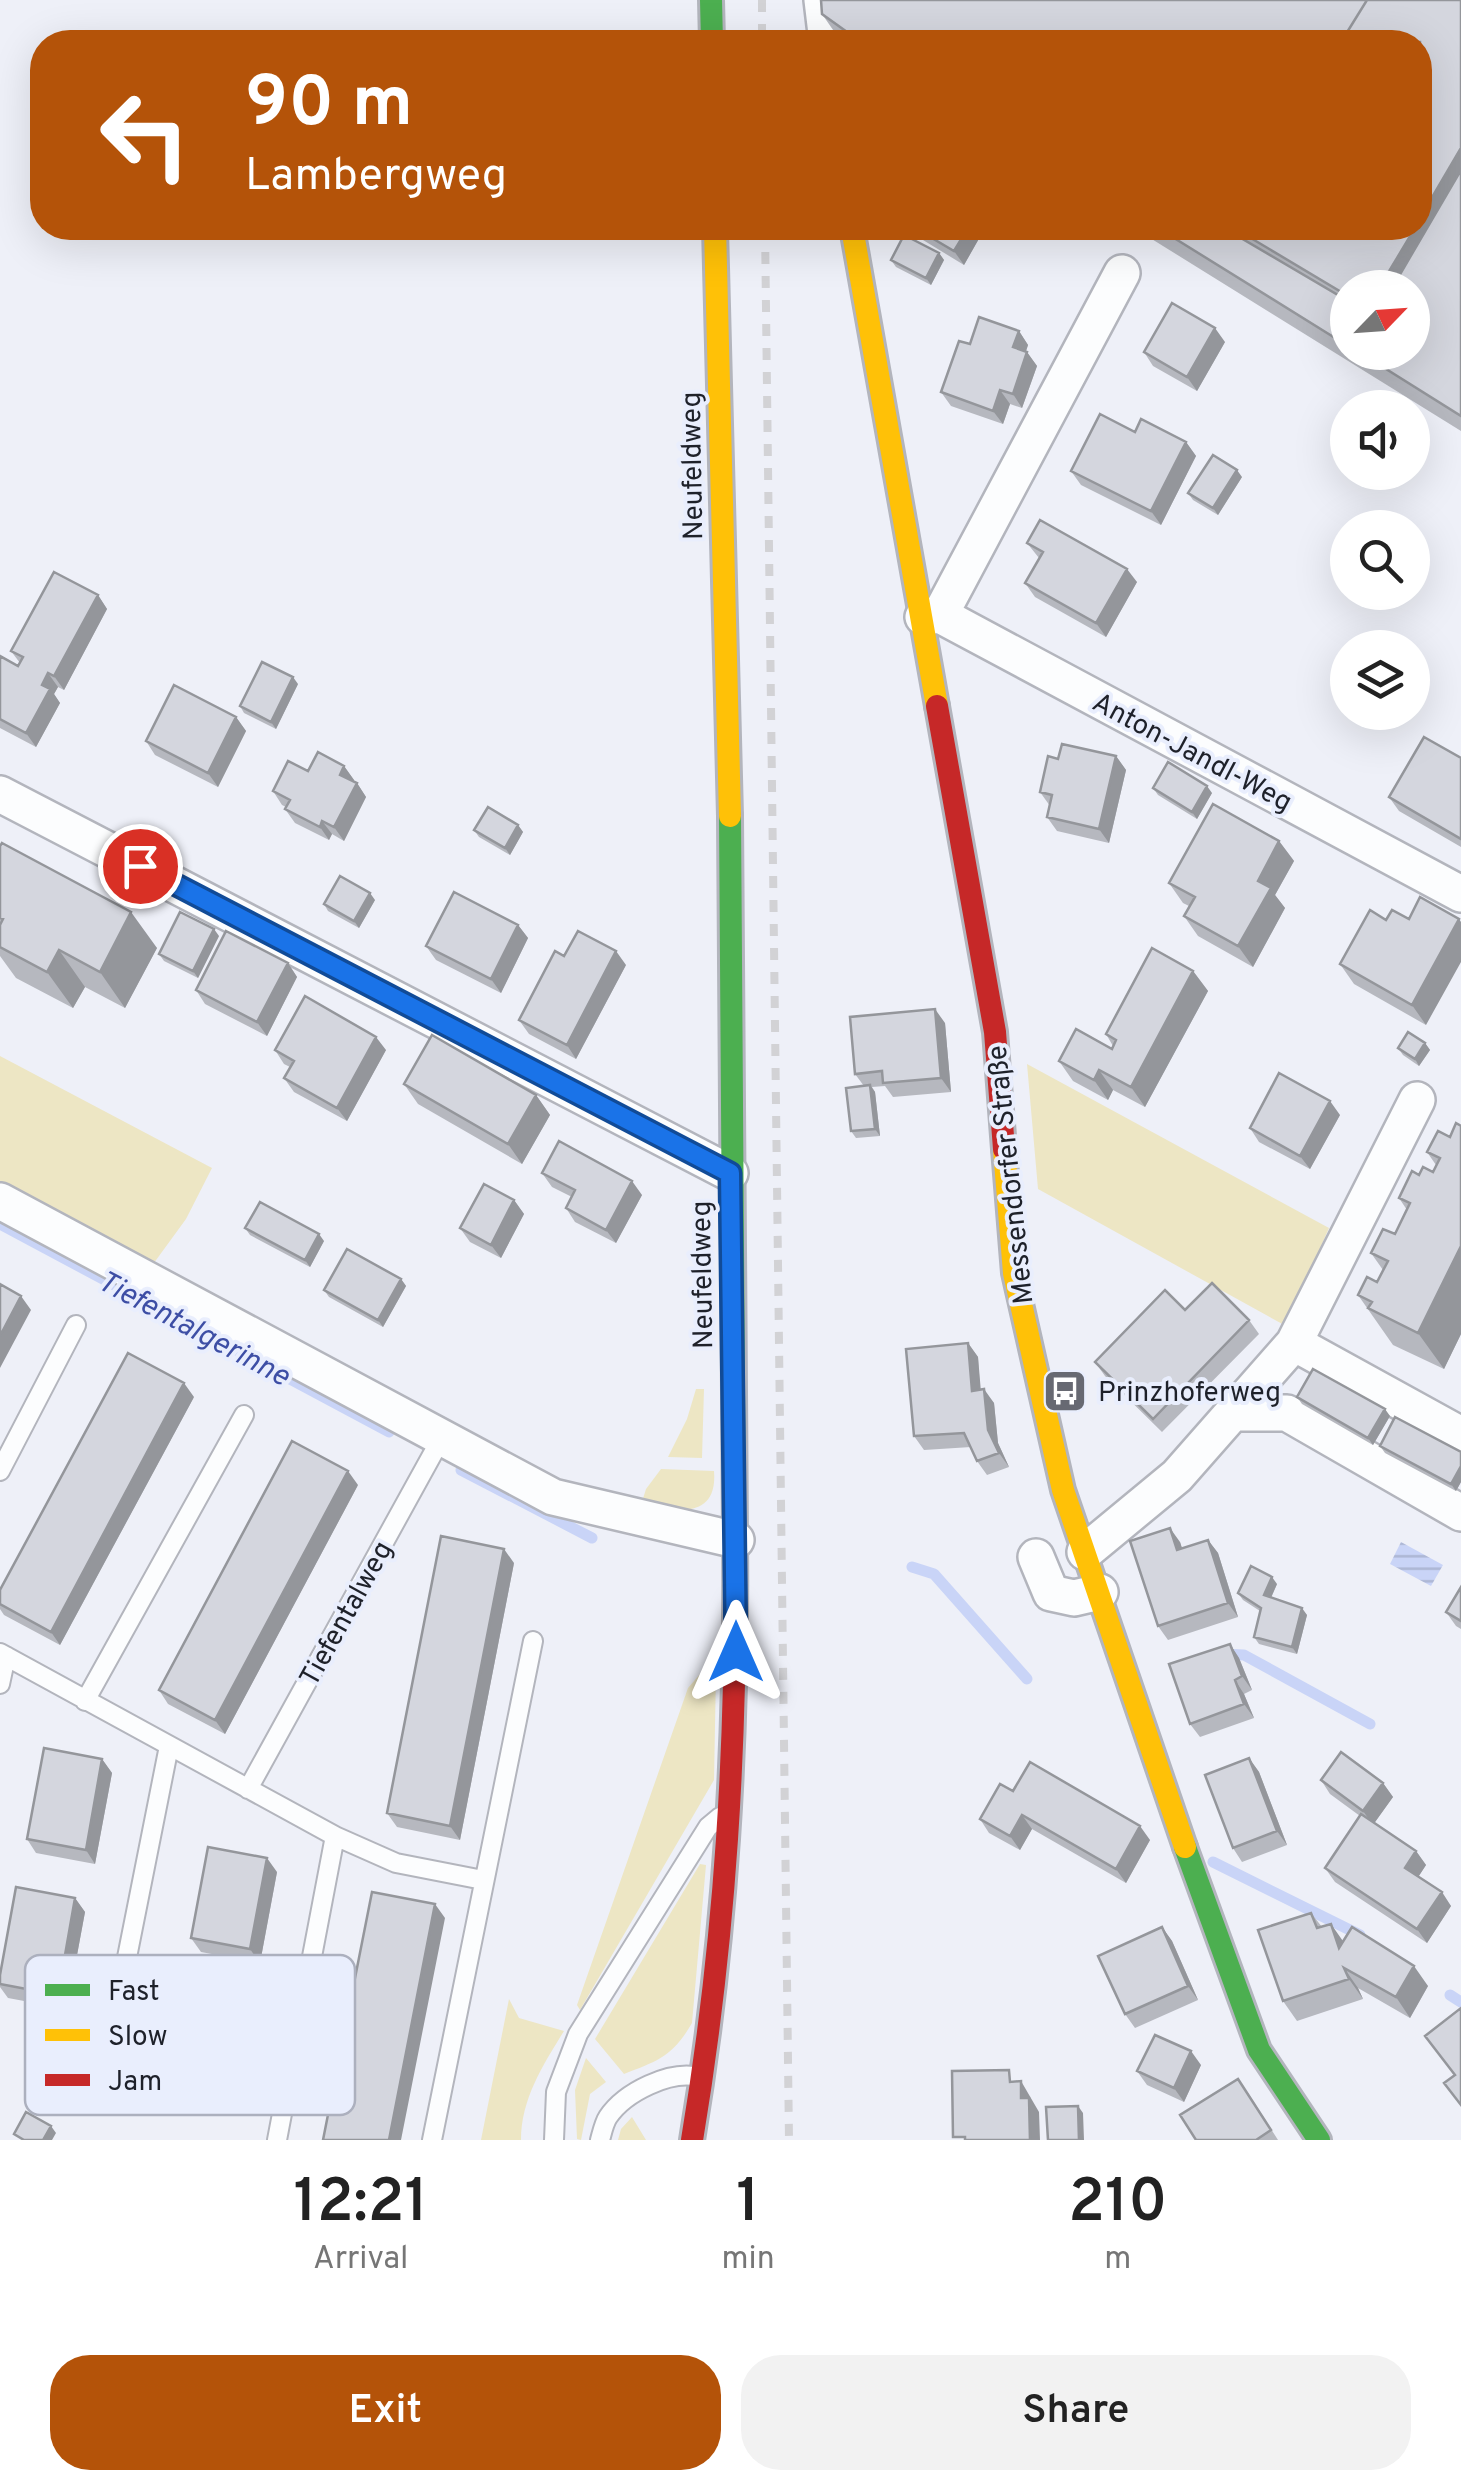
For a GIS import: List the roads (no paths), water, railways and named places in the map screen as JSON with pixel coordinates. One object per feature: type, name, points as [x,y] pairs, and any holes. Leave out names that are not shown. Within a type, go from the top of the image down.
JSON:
[{"type":"street","points":[[711,0],[712,30]]},
{"type":"street","points":[[822,0],[826,30]]},
{"type":"street","name":"Neufeldweg","points":[[692,2140],[703,2078],[732,1807],[736,1690],[731,916],[716,240]]},
{"type":"street","name":"Messendorfer Straße","points":[[854,240],[931,616],[995,1032],[1014,1273],[1049,1435],[1064,1490],[1199,1888],[1259,2050],[1319,2140]]},
{"type":"street","points":[[931,616],[1122,273]]},
{"type":"street","name":"Anton-Jandl-Weg","points":[[931,616],[1461,894]]},
{"type":"street","points":[[0,794],[730,1173]]},
{"type":"street","points":[[1086,1552],[1178,1476],[1294,1343],[1417,1100]]},
{"type":"street","points":[[0,1201],[553,1498],[736,1540]]},
{"type":"street","points":[[1294,1343],[1461,1435]]},
{"type":"street","points":[[1232,1413],[1287,1412],[1461,1514]]},
{"type":"street","points":[[1036,1557],[1051,1593],[1074,1598],[1100,1592]]},
{"type":"lane","points":[[0,1471],[76,1325]]},
{"type":"lane","points":[[86,1701],[244,1415]]},
{"type":"lane","name":"Tiefentalweg","points":[[248,1789],[442,1436]]},
{"type":"lane","points":[[432,2140],[533,1641]]},
{"type":"lane","points":[[0,1684],[3,1654],[335,1836],[396,1863],[482,1880]]},
{"type":"lane","points":[[127,1955],[169,1746]]},
{"type":"lane","points":[[554,2140],[556,2092],[578,2034],[708,1827],[732,1807]]},
{"type":"lane","points":[[312,1955],[335,1836]]},
{"type":"lane","points":[[600,2140],[606,2119],[630,2096],[685,2074],[703,2078]]},
{"type":"lane","points":[[277,2140],[282,2115]]},
{"type":"water","points":[[1401,1542],[1443,1565],[1431,1586],[1390,1564]]},
{"type":"waterway","name":"Tiefentalgerinne","points":[[0,1224],[389,1432]]},
{"type":"waterway","name":"Tiefentalgerinne","points":[[461,1470],[592,1538]]},
{"type":"waterway","name":"Tiefentalgerinne","points":[[912,1567],[934,1574],[1027,1679]]},
{"type":"waterway","name":"Tiefentalgerinne","points":[[1222,1654],[1244,1655],[1370,1724]]},
{"type":"waterway","name":"Tiefentalgerinne","points":[[1213,1862],[1360,1935]]},
{"type":"waterway","name":"Tiefentalgerinne","points":[[1450,1995],[1461,2002]]},
{"type":"railway","points":[[762,0],[762,30]]},
{"type":"railway","points":[[765,240],[789,2140]]},
{"type":"place","name":"Prinzhoferweg","points":[[1065,1391]]}]
